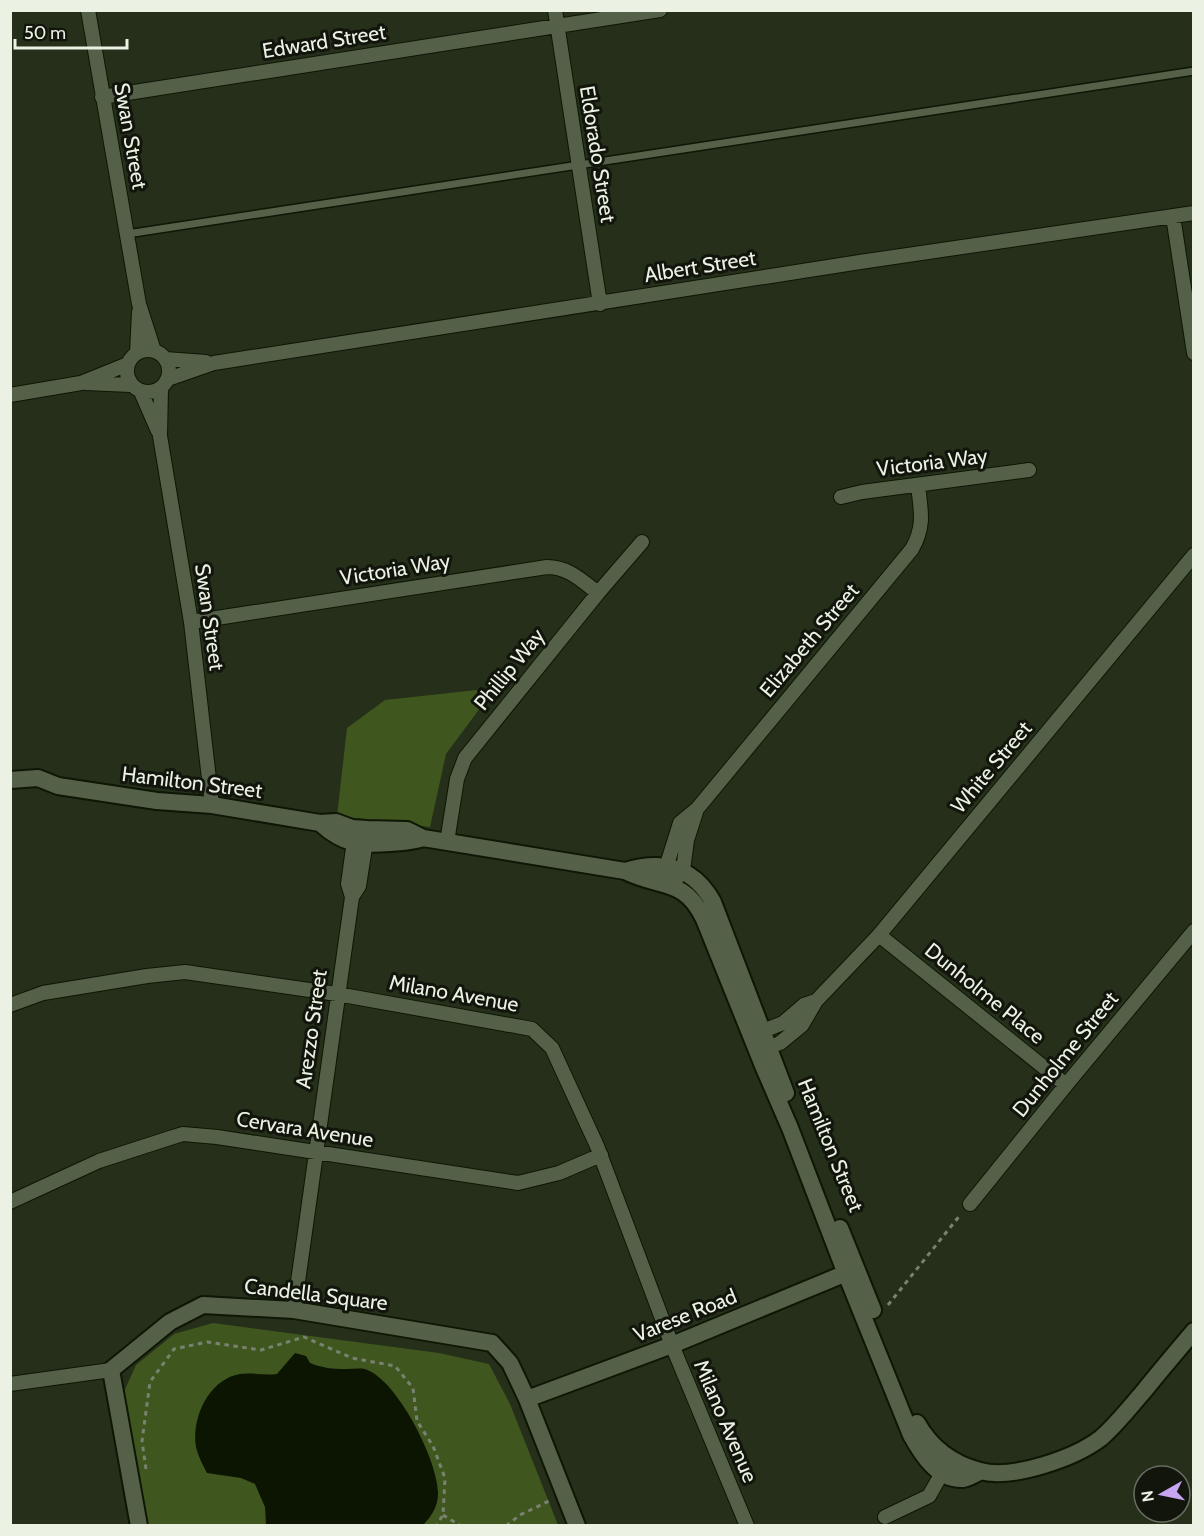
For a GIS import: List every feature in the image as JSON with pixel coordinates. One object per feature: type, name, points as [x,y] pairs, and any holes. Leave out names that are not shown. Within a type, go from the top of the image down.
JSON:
[{"type":"street","name":"Swan Street","points":[[88,10],[139,304],[160,355]]},
{"type":"street","name":"Eldorado Street","points":[[555,10],[600,304]]},
{"type":"street","name":"Edward Street","points":[[102,97],[660,10]]},
{"type":"street","name":"Albert Street","points":[[164,383],[214,363],[860,262],[1194,213]]},
{"type":"street","points":[[1173,216],[1194,353]]},
{"type":"street","name":"Swan Street","points":[[132,359],[139,304]]},
{"type":"street","points":[[10,395],[81,383],[136,388],[151,393],[164,383],[169,370],[160,355],[145,350],[132,359],[81,383]]},
{"type":"street","name":"Albert Street","points":[[160,355],[214,363]]},
{"type":"street","points":[[132,359],[127,377],[136,388]]},
{"type":"street","name":"Swan Street","points":[[164,383],[160,436],[191,622],[212,805]]},
{"type":"street","name":"Swan Street","points":[[136,388],[160,436]]},
{"type":"street","name":"Victoria Way","points":[[841,497],[862,492],[1029,470]]},
{"type":"street","name":"Elizabeth Street","points":[[670,876],[680,823],[697,809],[912,549],[919,536],[922,522],[918,486]]},
{"type":"street","name":"Phillip Way","points":[[447,842],[457,779],[465,758],[642,542]]},
{"type":"street","name":"White Street","points":[[760,1041],[804,1005],[816,1001],[879,935],[1194,555]]},
{"type":"street","name":"Victoria Way","points":[[191,622],[547,567],[571,572],[598,593]]},
{"type":"street","name":"Hamilton Street","points":[[10,780],[38,778],[58,786],[157,801],[212,805],[320,823],[336,822],[361,836],[407,830],[423,838],[624,871],[640,867],[670,876],[699,881],[713,902],[741,978],[760,1041],[892,1373],[926,1439],[946,1466],[981,1472],[1032,1468],[1063,1458],[1100,1438],[1121,1419],[1194,1331]]},
{"type":"street","name":"Hamilton Street","points":[[10,792],[58,786]]},
{"type":"street","name":"Arezzo Street","points":[[294,1310],[337,994],[352,897],[359,886],[361,836]]},
{"type":"street","name":"Dunholme Street","points":[[970,1204],[1194,932]]},
{"type":"street","name":"Dunholme Place","points":[[879,935],[1066,1085]]},
{"type":"street","name":"Milano Avenue","points":[[10,1005],[44,993],[172,972],[337,994],[532,1029],[552,1048],[600,1155],[672,1346],[747,1526]]},
{"type":"street","name":"Cervara Avenue","points":[[10,1202],[99,1161],[183,1134],[518,1183],[559,1173],[600,1155]]},
{"type":"street","name":"Varese Road","points":[[527,1399],[672,1346],[851,1271]]},
{"type":"street","name":"Candella Square","points":[[111,1370],[170,1322],[203,1305],[294,1310],[492,1343],[510,1363],[527,1399],[577,1526]]},
{"type":"street","points":[[10,1384],[111,1370],[139,1526]]},
{"type":"street","points":[[885,1517],[928,1496],[946,1466]]},
{"type":"lane","points":[[127,234],[1194,71]]},
{"type":"path","points":[[885,1305],[970,1204]]},
{"type":"path","points":[[147,1472],[142,1441],[150,1382],[174,1349],[207,1342],[261,1350],[304,1337],[352,1358],[395,1366],[413,1388],[417,1421],[433,1446],[445,1478],[443,1515],[436,1526]]},
{"type":"path","points":[[506,1526],[520,1515],[549,1501]]},
{"type":"path","points":[[443,1515],[461,1526]]},
{"type":"green space","points":[[495,688],[446,754],[430,827],[337,816],[347,728],[385,700]]},
{"type":"green space","points":[[213,1323],[439,1353],[489,1364],[510,1404],[558,1525],[143,1525],[122,1396],[136,1365],[174,1334]]},
{"type":"shaded area","points":[[295,1353],[306,1356],[310,1363],[323,1367],[365,1369],[390,1388],[402,1404],[423,1442],[436,1479],[438,1493],[436,1506],[423,1525],[266,1525],[265,1507],[255,1484],[241,1478],[207,1473],[196,1447],[195,1436],[200,1412],[211,1392],[219,1383],[240,1374],[277,1374]]}]
